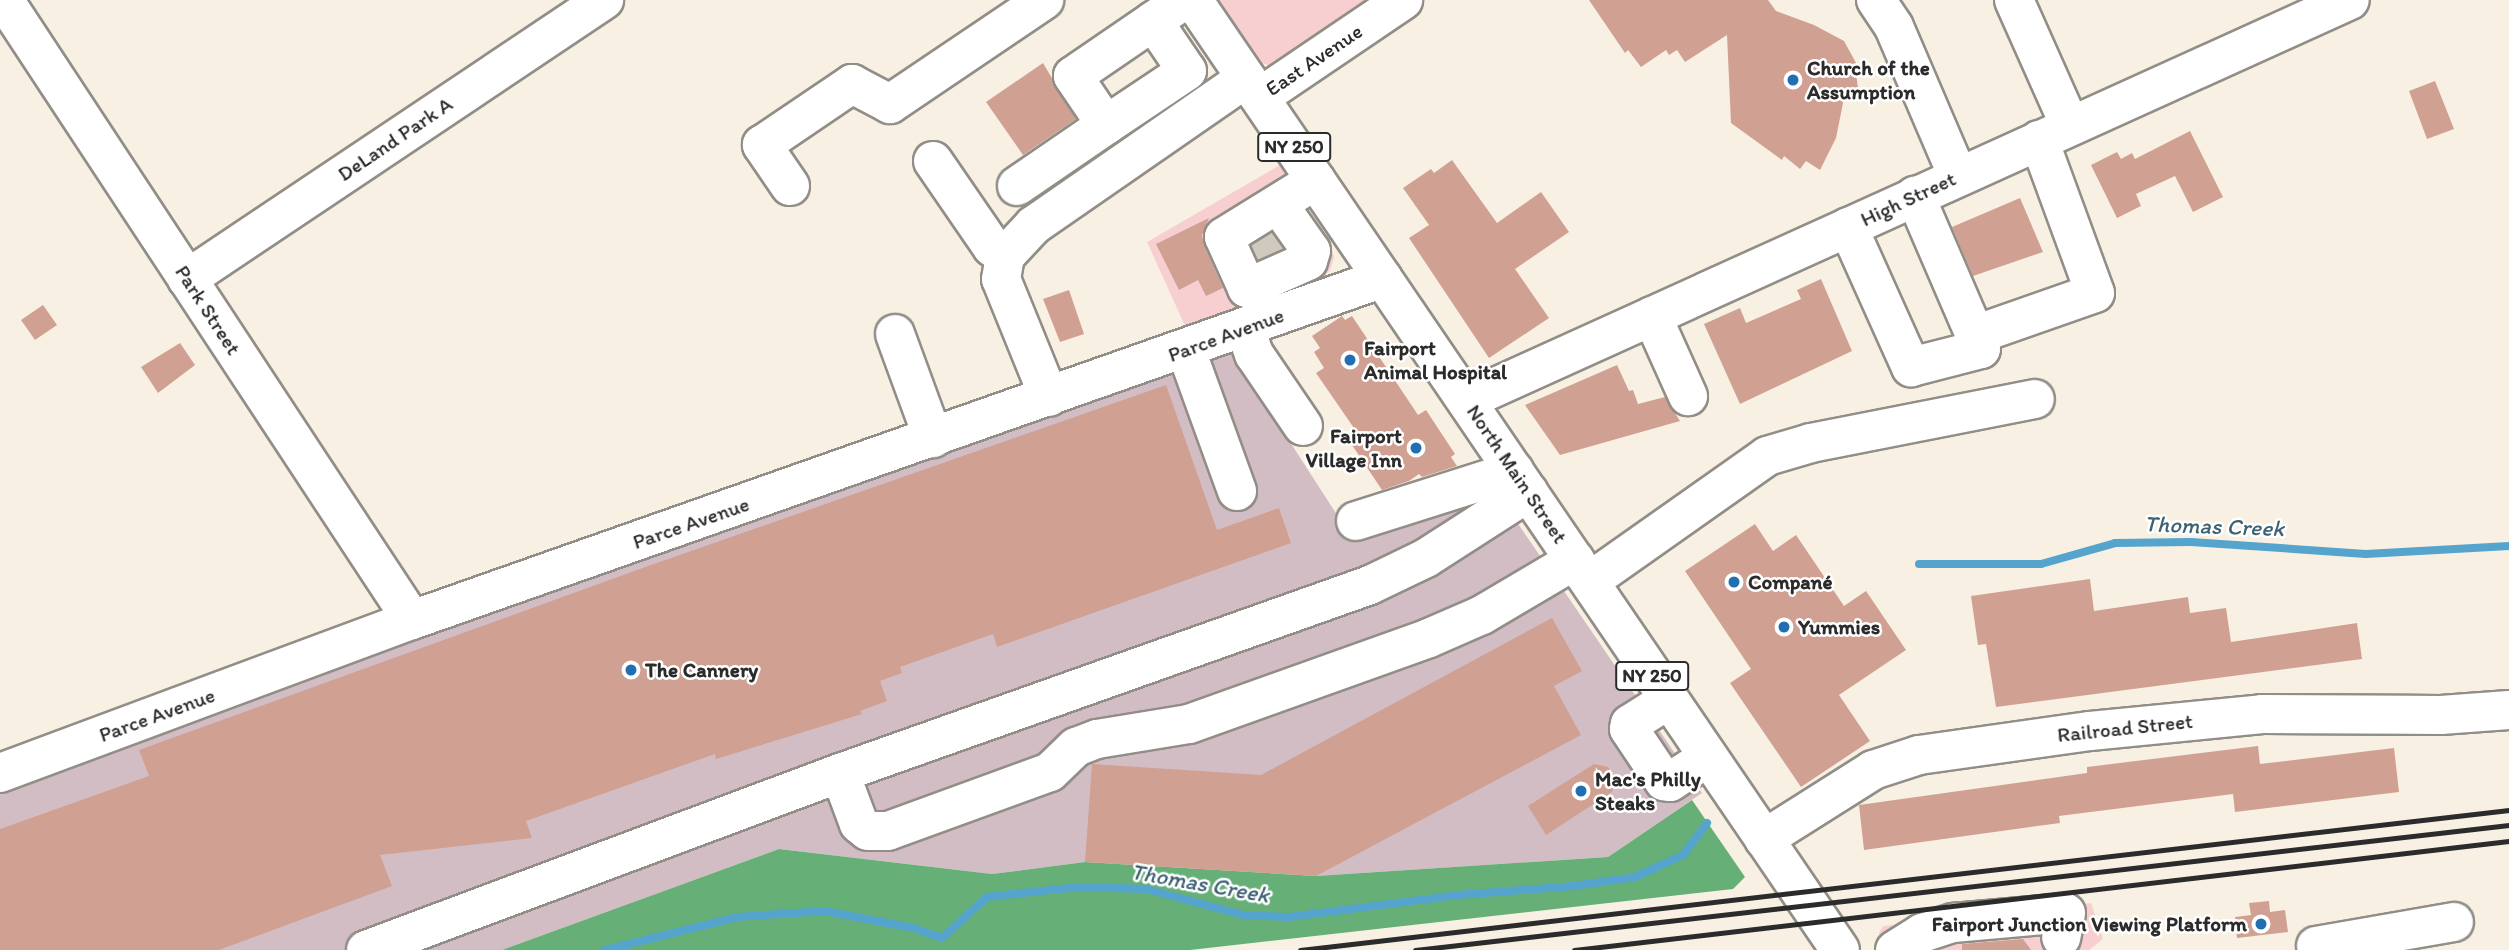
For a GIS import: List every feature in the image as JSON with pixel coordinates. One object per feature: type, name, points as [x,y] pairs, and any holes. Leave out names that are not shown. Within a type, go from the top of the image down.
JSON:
[{"type":"street","name":"Park Street","points":[[4,0],[412,620]]},
{"type":"street","name":"DeLand Park A","points":[[187,278],[604,0]]},
{"type":"street","points":[[790,186],[762,145],[852,84],[890,104],[1044,0]]},
{"type":"street","points":[[1106,125],[1073,75],[1184,0]]},
{"type":"street","name":"North Main Street","points":[[1193,0],[1840,950]]},
{"type":"street","name":"East Avenue","points":[[1005,256],[1034,225],[1253,87],[1403,0]]},
{"type":"street","points":[[1876,0],[1894,27],[1958,176]]},
{"type":"street","points":[[1975,335],[2095,293],[2055,133],[2014,0]]},
{"type":"street","name":"High Street","points":[[1466,400],[2350,0]]},
{"type":"street","points":[[1017,186],[1187,71],[1153,21]]},
{"type":"street","points":[[933,161],[992,247],[1005,256],[1001,279],[1049,397]]},
{"type":"street","points":[[1292,311],[1268,241],[1316,180]]},
{"type":"street","points":[[1848,227],[1911,367],[1981,349],[1915,197]]},
{"type":"street","name":"Parce Avenue","points":[[0,773],[412,620],[1383,278]]},
{"type":"street","points":[[1652,316],[1688,396]]},
{"type":"street","points":[[1245,328],[1254,354],[1303,426]]},
{"type":"street","points":[[895,334],[933,438]]},
{"type":"street","points":[[1185,349],[1237,491]]},
{"type":"street","points":[[840,773],[859,824],[868,831],[888,831],[1050,772],[1076,747],[1097,739],[1189,724],[1429,638],[1583,571],[1767,456],[1811,443],[2035,399]]},
{"type":"street","points":[[1356,521],[1522,481]]},
{"type":"street","points":[[366,950],[840,773],[1370,585],[1426,558],[1522,481]]},
{"type":"street","name":"Railroad Street","points":[[1764,839],[1873,770],[1919,755],[2090,731],[2262,714],[2430,715],[2509,710]]},
{"type":"street","points":[[1895,950],[1922,933],[1954,923],[2066,913],[2061,939]]},
{"type":"street","points":[[2307,949],[2454,922]]},
{"type":"shaded area","points":[[1213,0],[1382,0],[1275,68],[1254,60]]},
{"type":"shaded area","points":[[1280,165],[1332,248],[1334,258],[1330,270],[1320,281],[1186,328],[1147,242]]},
{"type":"shaded area","points":[[1228,346],[1350,535],[1495,490],[1702,793],[1608,857],[1316,876],[1085,862],[992,874],[779,849],[502,950],[0,950],[0,783]]},
{"type":"shaded area","points":[[2091,903],[2103,939],[2089,950],[1879,948],[1879,933],[1883,926]]},
{"type":"green space","points":[[1692,800],[1745,877],[1733,889],[1190,950],[502,950],[779,849],[992,874],[1085,862],[1316,876],[1608,857]]},
{"type":"building","name":"Church of the Assumption","points":[[1589,0],[1768,0],[1776,11],[1814,25],[1844,41],[1861,72],[1856,73],[1858,88],[1846,88],[1836,138],[1820,170],[1806,161],[1800,169],[1784,156],[1782,160],[1731,123],[1727,35],[1685,62],[1677,50],[1669,55],[1666,50],[1641,67],[1628,50],[1625,53]]},
{"type":"building","points":[[1043,63],[1076,119],[1023,155],[986,102]]},
{"type":"building","points":[[2435,81],[2454,129],[2427,139],[2409,91]]},
{"type":"building","points":[[2190,131],[2223,197],[2193,212],[2175,176],[2136,194],[2141,206],[2117,218],[2091,165],[2117,152],[2121,159],[2132,153],[2135,159]]},
{"type":"building","points":[[1452,160],[1497,223],[1541,192],[1569,232],[1515,269],[1549,318],[1489,358],[1409,238],[1429,225],[1403,188],[1431,169],[1434,173]]},
{"type":"building","points":[[2020,198],[2043,252],[1973,276],[1952,227]]},
{"type":"building","points":[[1209,218],[1202,235],[1204,245],[1223,288],[1206,296],[1198,280],[1179,290],[1156,244]]},
{"type":"building","points":[[1272,233],[1282,248],[1258,259],[1252,245]]},
{"type":"building","points":[[1821,279],[1852,351],[1740,404],[1704,324],[1740,308],[1746,323],[1801,299],[1797,290]]},
{"type":"building","points":[[1069,290],[1084,334],[1060,342],[1043,299]]},
{"type":"building","points":[[43,305],[57,325],[35,340],[21,320]]},
{"type":"building","points":[[1342,316],[1345,320],[1352,316],[1418,415],[1426,410],[1455,454],[1451,457],[1457,466],[1422,477],[1419,474],[1409,481],[1382,490],[1346,436],[1356,431],[1316,373],[1324,368],[1314,352],[1320,348],[1312,336]]},
{"type":"building","points":[[180,343],[195,365],[158,393],[141,367]]},
{"type":"building","points":[[1617,365],[1629,391],[1633,390],[1638,404],[1665,397],[1680,421],[1560,455],[1525,405]]},
{"type":"building","name":"The Cannery","points":[[1166,385],[1217,530],[1279,508],[1291,543],[997,647],[993,634],[900,667],[902,673],[880,681],[887,701],[860,711],[862,714],[716,759],[715,754],[526,821],[532,838],[380,855],[392,886],[219,950],[0,950],[0,829],[149,776],[139,750],[651,565]]},
{"type":"building","points":[[1755,524],[1773,551],[1796,535],[1844,606],[1866,591],[1906,650],[1839,695],[1870,741],[1801,787],[1730,683],[1751,669],[1685,571]]},
{"type":"building","points":[[2090,579],[2094,611],[2188,597],[2190,613],[2226,608],[2231,642],[2357,623],[2362,659],[1996,707],[1986,644],[1978,645],[1971,596]]},
{"type":"building","points":[[1552,618],[1582,671],[1554,686],[1581,735],[1316,876],[1085,862],[1092,764],[1261,775]]},
{"type":"building","points":[[2258,746],[2260,764],[2394,748],[2399,792],[2235,812],[2233,794],[2059,816],[2060,823],[1864,850],[1859,805],[2087,773],[2087,767]]},
{"type":"building","points":[[1594,764],[1608,767],[1616,779],[1612,792],[1546,835],[1528,806]]},
{"type":"building","name":"Fairport Junction Viewing Platform","points":[[2269,901],[2270,912],[2285,910],[2288,932],[2237,938],[2235,917],[2251,915],[2249,903]]},
{"type":"building","points":[[2023,939],[2031,950],[1962,950],[1962,944]]},
{"type":"waterway","name":"Thomas Creek","points":[[1919,564],[2041,564],[2115,543],[2191,542],[2366,554],[2509,546]]},
{"type":"waterway","name":"Thomas Creek","points":[[605,950],[737,917],[824,911],[913,928],[942,938],[987,897],[1078,887],[1146,889],[1243,915],[1289,917],[1458,895],[1574,886],[1635,877],[1683,855],[1707,823]]},
{"type":"tunnel","points":[[1260,236],[1275,269]]},
{"type":"railway","points":[[1300,950],[2509,810]]},
{"type":"railway","points":[[1415,950],[2509,825]]},
{"type":"railway","points":[[1574,950],[2509,841]]},
{"type":"place","name":"Church of the Assumption","points":[[1793,80]]},
{"type":"place","name":"Fairport Animal Hospital","points":[[1350,360]]},
{"type":"place","name":"Fairport Village Inn","points":[[1416,448]]},
{"type":"place","name":"Compané","points":[[1734,582]]},
{"type":"place","name":"Yummies","points":[[1784,627]]},
{"type":"place","name":"The Cannery","points":[[631,670]]},
{"type":"place","name":"Mac's Philly Steaks","points":[[1581,791]]},
{"type":"place","name":"Fairport Junction Viewing Platform","points":[[2261,924]]}]
